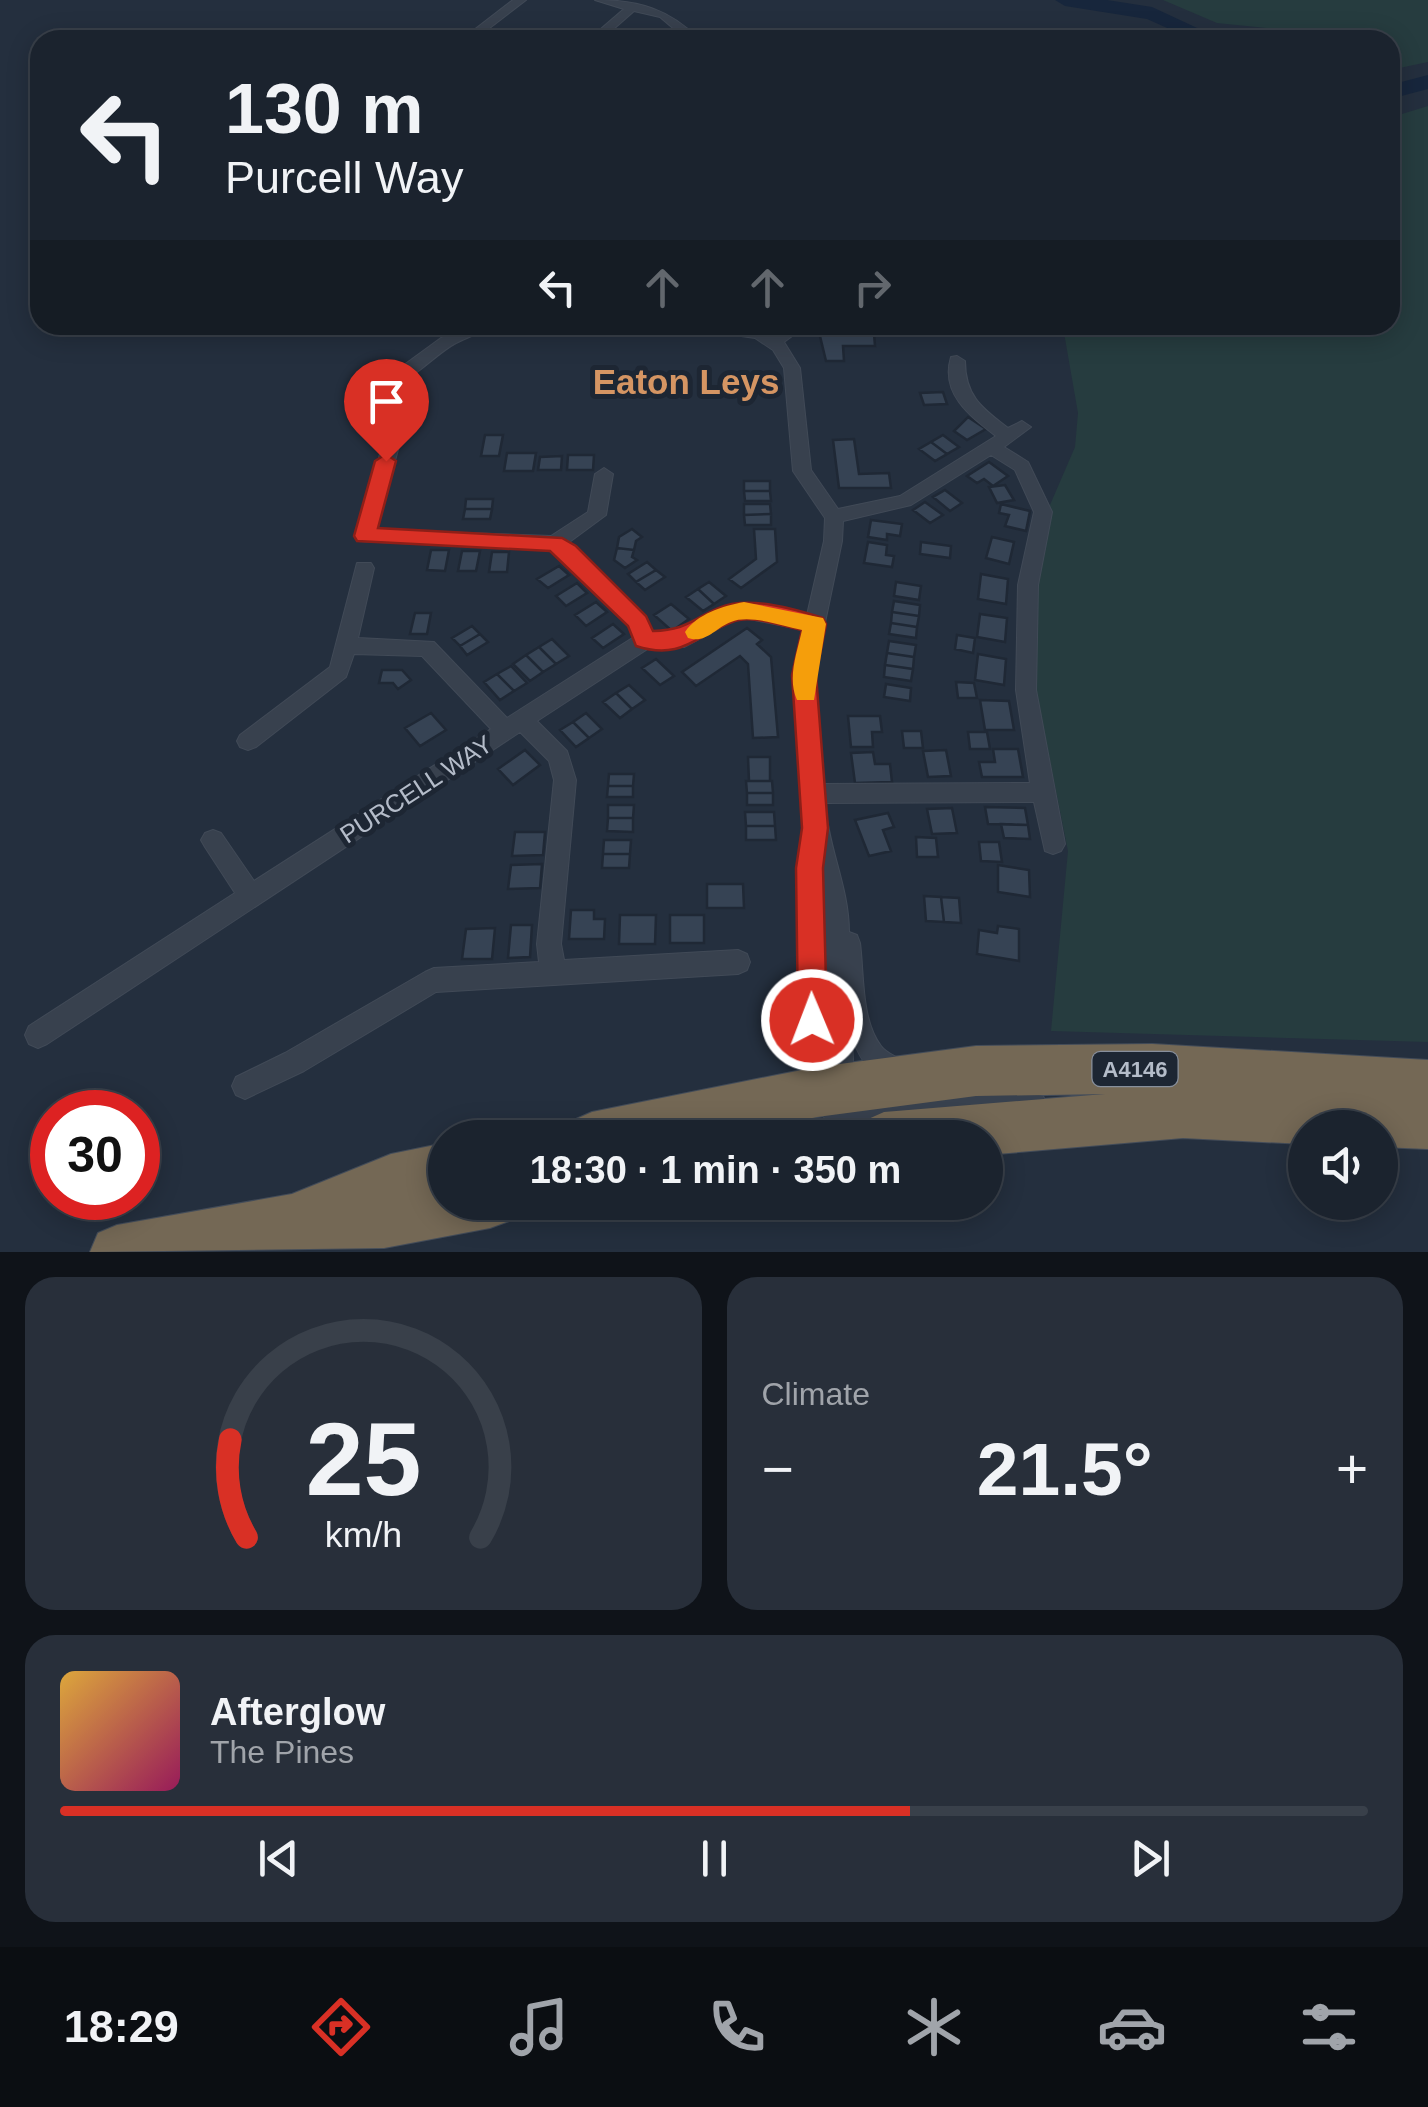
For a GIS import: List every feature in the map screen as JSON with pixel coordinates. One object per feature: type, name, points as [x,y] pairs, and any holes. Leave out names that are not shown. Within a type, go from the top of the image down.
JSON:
[{"type":"highway","name":"A4146","points":[[844,1114],[911,1080],[976,1071],[1152,1069],[1428,1085]]},
{"type":"highway","name":"A4146","points":[[781,1120],[844,1114],[1108,1118],[1183,1113],[1428,1124]]},
{"type":"highway","points":[[292,1220],[390,1180],[428,1172]]},
{"type":"highway","points":[[117,1252],[292,1220],[384,1221],[428,1213]]},
{"type":"street","points":[[480,30],[520,0]]},
{"type":"street","points":[[601,0],[664,15],[682,30]]},
{"type":"street","points":[[606,30],[634,6]]},
{"type":"street","points":[[380,384],[460,335]]},
{"type":"street","points":[[763,335],[787,354],[792,368],[802,471],[834,517],[833,542],[804,675],[815,828],[847,933],[856,1017],[872,1057],[911,1080]]},
{"type":"street","points":[[775,342],[785,335]]},
{"type":"street","points":[[956,361],[955,384],[968,407],[1006,436],[1043,512],[1028,585],[1026,690],[1053,844]]},
{"type":"street","points":[[396,424],[365,536],[554,543],[568,552],[638,622],[644,640]]},
{"type":"street","points":[[834,517],[905,500],[1006,436]]},
{"type":"street","points":[[554,543],[597,515],[604,474]]},
{"type":"street","points":[[248,741],[339,671],[364,568]]},
{"type":"street","name":"PURCELL WAY","points":[[38,1035],[644,640],[684,639],[727,614],[744,611],[814,624]]},
{"type":"street","points":[[346,646],[426,648],[514,726],[559,757],[566,780],[550,944],[553,973]]},
{"type":"street","points":[[811,794],[1044,792]]},
{"type":"street","points":[[815,828],[810,868],[844,1114]]},
{"type":"street","points":[[213,840],[251,897]]},
{"type":"street","points":[[836,903],[837,1019],[844,1114]]},
{"type":"street","points":[[246,1086],[288,1068],[388,1000],[434,980],[738,962]]},
{"type":"green space","points":[[1163,0],[1428,0],[1428,62],[1400,68],[1400,30],[1287,30],[1217,23]]},
{"type":"green space","points":[[1428,106],[1428,1042],[1051,1031],[1068,851],[1034,681],[1038,578],[1050,505],[1075,447],[1078,413],[1064,335],[1400,335],[1402,114]]},
{"type":"building","points":[[820,335],[874,335],[875,346],[843,346],[844,361],[826,361]]},
{"type":"building","points":[[943,392],[947,404],[924,405],[920,393]]},
{"type":"building","points":[[968,417],[986,429],[967,440],[954,431]]},
{"type":"building","points":[[485,435],[503,435],[499,456],[481,456]]},
{"type":"building","points":[[943,435],[959,447],[947,454],[931,442]]},
{"type":"building","points":[[854,439],[859,474],[889,473],[891,488],[839,488],[833,440]]},
{"type":"building","points":[[931,442],[947,454],[935,461],[919,449]]},
{"type":"building","points":[[507,453],[536,453],[533,471],[504,471]]},
{"type":"building","points":[[568,455],[594,455],[593,470],[567,470]]},
{"type":"building","points":[[562,456],[561,470],[538,470],[540,457]]},
{"type":"building","points":[[989,462],[1008,476],[993,486],[984,479],[977,483],[967,476]]},
{"type":"building","points":[[744,481],[770,481],[770,491],[744,491]]},
{"type":"building","points":[[1005,485],[1014,500],[997,503],[989,487]]},
{"type":"building","points":[[945,490],[962,503],[950,511],[933,497]]},
{"type":"building","points":[[744,491],[770,491],[771,501],[745,501]]},
{"type":"building","points":[[466,499],[493,499],[492,509],[465,509]]},
{"type":"building","points":[[925,502],[943,515],[930,523],[913,510]]},
{"type":"building","points":[[744,504],[770,504],[771,514],[744,515]]},
{"type":"building","points":[[1001,504],[1030,511],[1026,531],[1005,526],[1009,515],[999,513]]},
{"type":"building","points":[[465,509],[492,509],[490,519],[463,519]]},
{"type":"building","points":[[771,514],[771,525],[745,525],[744,515]]},
{"type":"building","points":[[871,520],[902,524],[900,536],[887,534],[887,540],[868,537]]},
{"type":"building","points":[[632,529],[642,537],[636,541],[634,550],[617,548],[619,537]]},
{"type":"building","points":[[754,529],[775,529],[777,562],[741,588],[729,579],[756,559]]},
{"type":"building","points":[[992,537],[1014,542],[1009,564],[986,558]]},
{"type":"building","points":[[868,542],[887,545],[886,555],[894,556],[892,567],[864,563]]},
{"type":"building","points":[[921,542],[951,546],[950,558],[920,554]]},
{"type":"building","points":[[617,548],[634,550],[632,557],[637,560],[625,568],[614,560]]},
{"type":"building","points":[[431,550],[449,550],[445,571],[427,570]]},
{"type":"building","points":[[462,551],[480,551],[476,571],[458,571]]},
{"type":"building","points":[[492,552],[509,552],[507,572],[489,572]]},
{"type":"building","points":[[647,562],[656,570],[636,582],[628,574]]},
{"type":"building","points":[[559,566],[569,575],[548,588],[537,579]]},
{"type":"building","points":[[656,570],[665,577],[645,590],[636,582]]},
{"type":"building","points":[[981,574],[1008,579],[1006,604],[978,599]]},
{"type":"building","points":[[709,582],[726,596],[714,604],[698,589]]},
{"type":"building","points":[[896,582],[921,586],[919,600],[894,596]]},
{"type":"building","points":[[577,583],[587,593],[566,606],[556,596]]},
{"type":"building","points":[[698,589],[714,604],[703,611],[686,597]]},
{"type":"building","points":[[894,601],[920,605],[919,616],[892,612]]},
{"type":"building","points":[[596,602],[607,612],[586,626],[575,615]]},
{"type":"building","points":[[671,604],[689,619],[672,631],[654,615]]},
{"type":"building","points":[[892,612],[919,616],[917,627],[891,623]]},
{"type":"building","points":[[415,613],[431,613],[427,634],[410,634]]},
{"type":"building","points":[[980,614],[1007,618],[1005,642],[977,637]]},
{"type":"building","points":[[891,623],[917,627],[916,638],[889,634]]},
{"type":"building","points":[[613,624],[624,634],[603,648],[592,638]]},
{"type":"building","points":[[472,626],[480,634],[460,646],[452,638]]},
{"type":"building","points":[[747,628],[762,640],[757,644],[771,657],[778,737],[753,738],[748,664],[740,656],[696,686],[682,672]]},
{"type":"building","points":[[480,634],[488,642],[467,655],[460,646]]},
{"type":"building","points":[[957,635],[975,638],[973,653],[955,649]]},
{"type":"building","points":[[552,639],[569,656],[556,664],[539,647]]},
{"type":"building","points":[[889,641],[916,645],[914,657],[887,653]]},
{"type":"building","points":[[539,647],[556,664],[543,672],[526,655]]},
{"type":"building","points":[[887,653],[914,657],[913,669],[885,665]]},
{"type":"building","points":[[978,654],[1006,659],[1004,685],[975,680]]},
{"type":"building","points":[[526,655],[543,672],[530,681],[513,664]]},
{"type":"building","points":[[656,659],[674,676],[660,685],[642,668]]},
{"type":"building","points":[[885,665],[913,669],[911,681],[884,677]]},
{"type":"building","points":[[511,666],[527,683],[514,691],[497,674]]},
{"type":"building","points":[[382,670],[402,670],[411,680],[398,689],[393,683],[379,683]]},
{"type":"building","points":[[497,674],[514,691],[500,700],[484,682]]},
{"type":"building","points":[[956,682],[974,683],[977,698],[958,698]]},
{"type":"building","points":[[886,684],[911,688],[910,701],[884,697]]},
{"type":"building","points":[[629,685],[645,700],[632,709],[616,693]]},
{"type":"building","points":[[616,693],[632,709],[620,718],[603,702]]},
{"type":"building","points":[[980,700],[1009,701],[1014,730],[985,730]]},
{"type":"building","points":[[431,713],[446,730],[420,746],[405,728]]},
{"type":"building","points":[[586,713],[602,729],[589,738],[573,722]]},
{"type":"building","points":[[848,716],[880,716],[882,732],[872,732],[873,747],[851,747]]},
{"type":"building","points":[[573,722],[589,738],[576,747],[560,730]]},
{"type":"building","points":[[902,731],[921,731],[923,748],[904,748]]},
{"type":"building","points":[[968,732],[987,732],[990,749],[970,749]]},
{"type":"building","points":[[993,749],[1018,749],[1023,777],[982,777],[979,762],[995,762]]},
{"type":"building","points":[[525,750],[540,765],[513,785],[498,769]]},
{"type":"building","points":[[946,750],[951,776],[928,777],[923,751]]},
{"type":"building","points":[[873,752],[875,764],[890,764],[892,782],[855,783],[851,753]]},
{"type":"building","points":[[748,757],[770,757],[770,781],[749,781]]},
{"type":"building","points":[[609,774],[634,774],[633,786],[608,786]]},
{"type":"building","points":[[746,781],[772,781],[773,793],[747,793]]},
{"type":"building","points":[[608,786],[633,786],[633,797],[607,797]]},
{"type":"building","points":[[747,793],[773,793],[773,805],[747,805]]},
{"type":"building","points":[[608,805],[634,805],[633,818],[608,818]]},
{"type":"building","points":[[985,807],[1025,808],[1028,825],[988,824]]},
{"type":"building","points":[[952,808],[957,833],[932,834],[927,809]]},
{"type":"building","points":[[745,812],[774,812],[775,826],[746,826]]},
{"type":"building","points":[[888,813],[894,827],[883,830],[891,851],[869,856],[855,820]]},
{"type":"building","points":[[608,818],[633,818],[633,832],[607,831]]},
{"type":"building","points":[[1001,824],[1028,825],[1030,839],[1004,838]]},
{"type":"building","points":[[746,826],[775,826],[776,840],[746,840]]},
{"type":"building","points":[[515,832],[545,832],[543,855],[512,856]]},
{"type":"building","points":[[916,837],[936,838],[938,857],[917,857]]},
{"type":"building","points":[[604,840],[631,840],[630,854],[603,854]]},
{"type":"building","points":[[979,842],[999,842],[1002,862],[981,861]]},
{"type":"building","points":[[603,854],[630,854],[629,868],[602,868]]},
{"type":"building","points":[[542,864],[540,888],[508,889],[511,865]]},
{"type":"building","points":[[998,865],[1029,870],[1030,897],[998,892]]},
{"type":"building","points":[[707,884],[743,884],[744,908],[707,908]]},
{"type":"building","points":[[924,896],[941,897],[944,922],[926,921]]},
{"type":"building","points":[[941,897],[959,898],[961,923],[944,922]]},
{"type":"building","points":[[571,910],[594,910],[594,919],[605,919],[604,939],[569,939]]},
{"type":"building","points":[[620,915],[656,915],[655,944],[619,944]]},
{"type":"building","points":[[670,915],[704,915],[704,943],[670,943]]},
{"type":"building","points":[[511,925],[532,925],[530,957],[508,958]]},
{"type":"building","points":[[998,926],[1019,929],[1019,961],[977,954],[979,930],[997,933]]},
{"type":"building","points":[[495,928],[492,959],[462,959],[466,929]]},
{"type":"waterway","points":[[1065,0],[1152,13],[1190,30]]},
{"type":"waterway","points":[[1400,89],[1428,82]]},
{"type":"slow traffic","points":[[696,632],[727,614],[744,611],[814,624],[804,675],[805,693]]},
{"type":"district","name":"Eaton Leys","points":[[686,382]]},
{"type":"route","points":[[386,461],[365,536],[554,543],[568,552],[638,622],[644,640],[684,639],[727,614],[744,611],[814,624],[804,675],[815,828],[810,868],[812,1020]]}]
